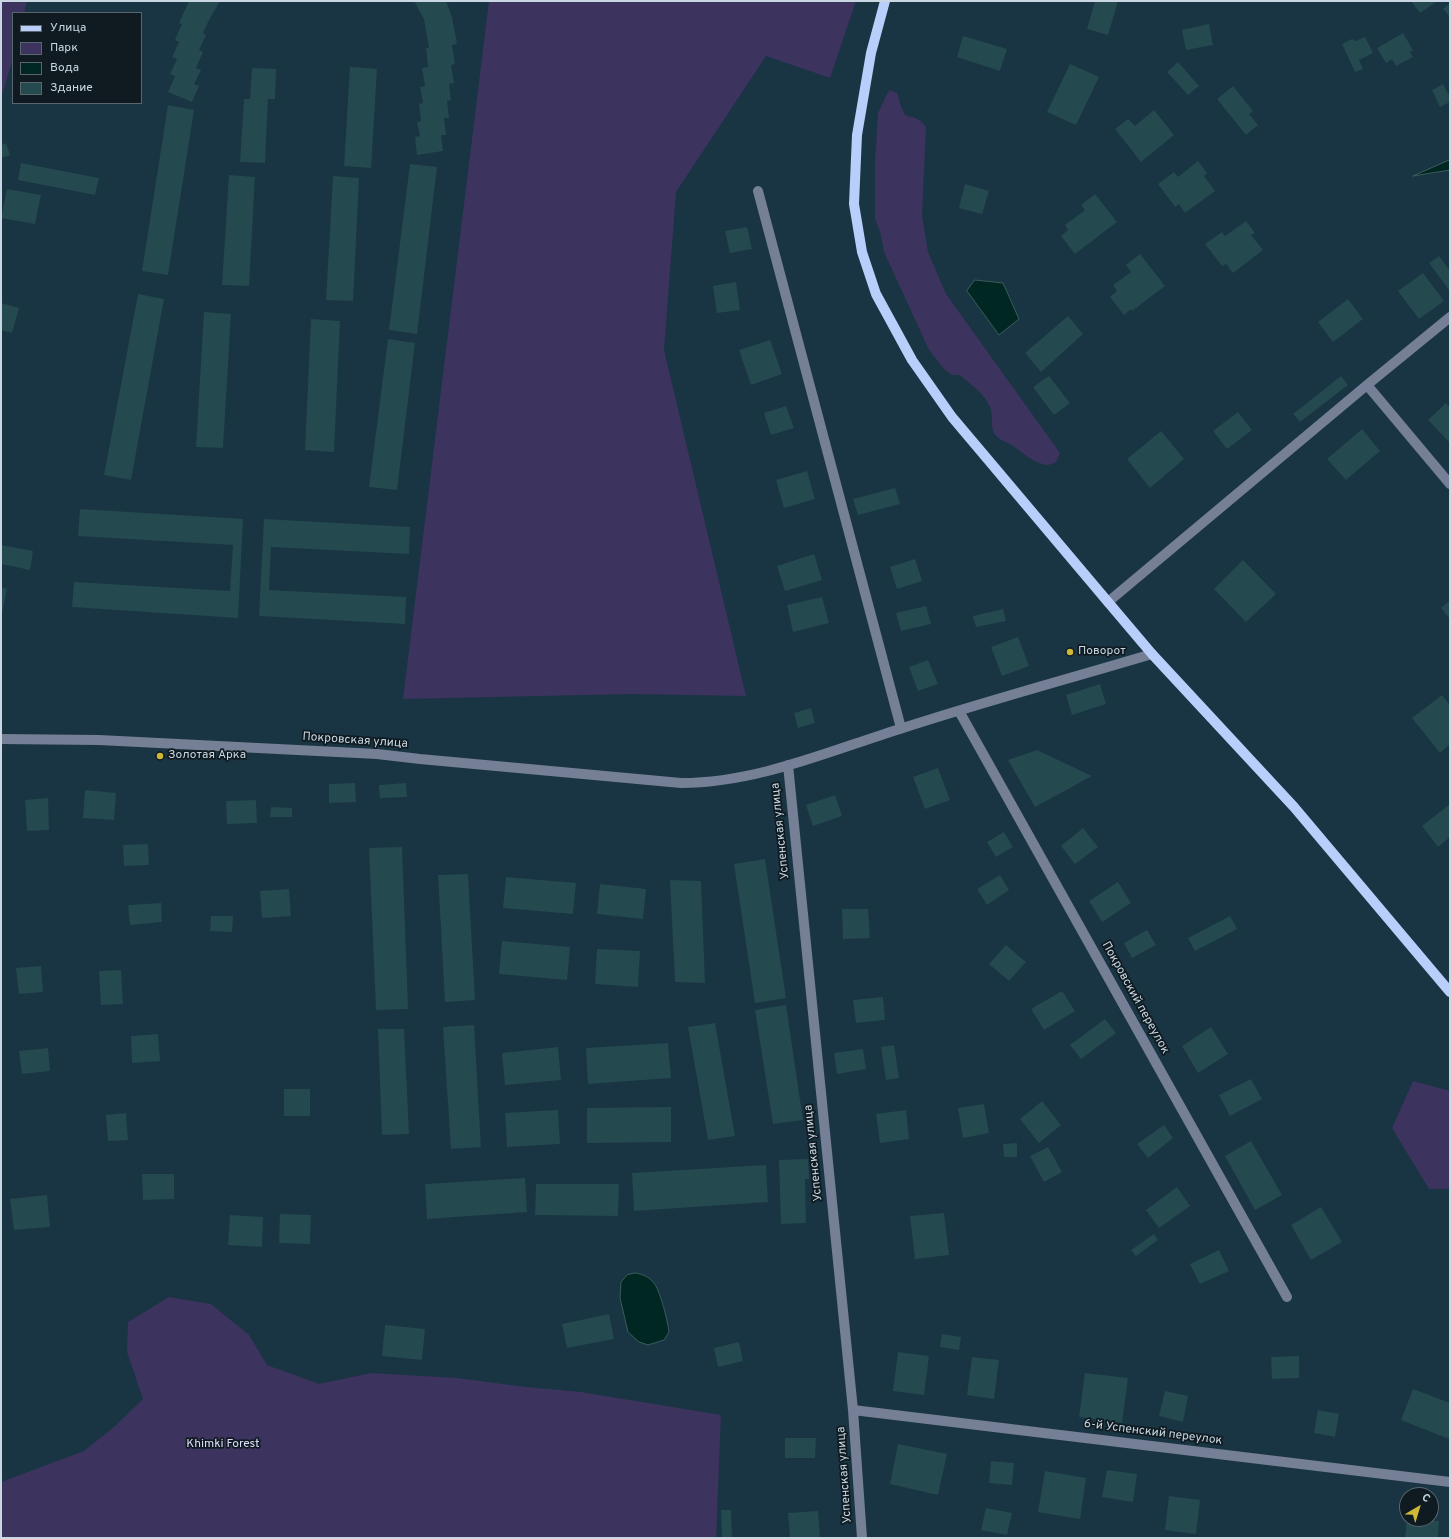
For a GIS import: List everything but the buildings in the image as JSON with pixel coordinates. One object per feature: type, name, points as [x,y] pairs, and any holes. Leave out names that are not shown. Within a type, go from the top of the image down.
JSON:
[{"type":"main road","points":[[885,1],[871,52],[856,135],[854,204],[862,252],[876,294],[912,360],[952,417],[1152,654],[1294,807],[1450,992]]},
{"type":"street","points":[[758,191],[902,728]]},
{"type":"street","points":[[1108,602],[1366,385],[1450,317]]},
{"type":"street","points":[[1366,385],[1450,484]]},
{"type":"street","name":"Покровская улица","points":[[1,739],[84,740],[378,754],[428,760],[681,783],[706,783],[731,780],[788,766],[902,728],[1152,654]]},
{"type":"street","name":"Покровский переулок","points":[[959,711],[1287,1297]]},
{"type":"street","name":"Успенская улица","points":[[788,766],[853,1410],[862,1538]]},
{"type":"street","name":"6-й Успенский переулок","points":[[853,1410],[1450,1482]]},
{"type":"green space","points":[[1,1],[27,1],[24,12],[12,12],[12,61],[1,99]]},
{"type":"green space","points":[[489,1],[856,1],[830,78],[766,56],[676,192],[664,350],[746,696],[630,694],[403,699]]},
{"type":"green space","points":[[889,90],[897,93],[906,116],[918,119],[926,127],[922,216],[928,252],[946,294],[1060,453],[1056,462],[1047,465],[1037,462],[996,436],[993,429],[990,407],[985,398],[960,375],[952,375],[945,370],[929,350],[884,252],[881,235],[875,219],[875,163],[878,113]]},
{"type":"green space","points":[[1413,1081],[1450,1091],[1450,1189],[1429,1189],[1392,1128]]},
{"type":"green space","name":"Khimki Forest","points":[[169,1297],[211,1304],[249,1335],[267,1365],[319,1384],[371,1373],[457,1378],[526,1387],[581,1392],[721,1415],[716,1538],[1,1538],[1,1482],[84,1451],[115,1426],[143,1399],[127,1352],[128,1322]]},
{"type":"water","points":[[1450,160],[1450,170],[1413,176]]},
{"type":"water","points":[[975,280],[1003,283],[1019,319],[999,335],[967,291]]},
{"type":"water","points":[[635,1273],[648,1277],[654,1283],[659,1292],[669,1332],[664,1340],[648,1345],[639,1342],[628,1332],[620,1298],[621,1282],[627,1275]]},
{"type":"place","name":"Поворот","points":[[1070,652]]},
{"type":"place","name":"Золотая Арка","points":[[160,756]]}]
